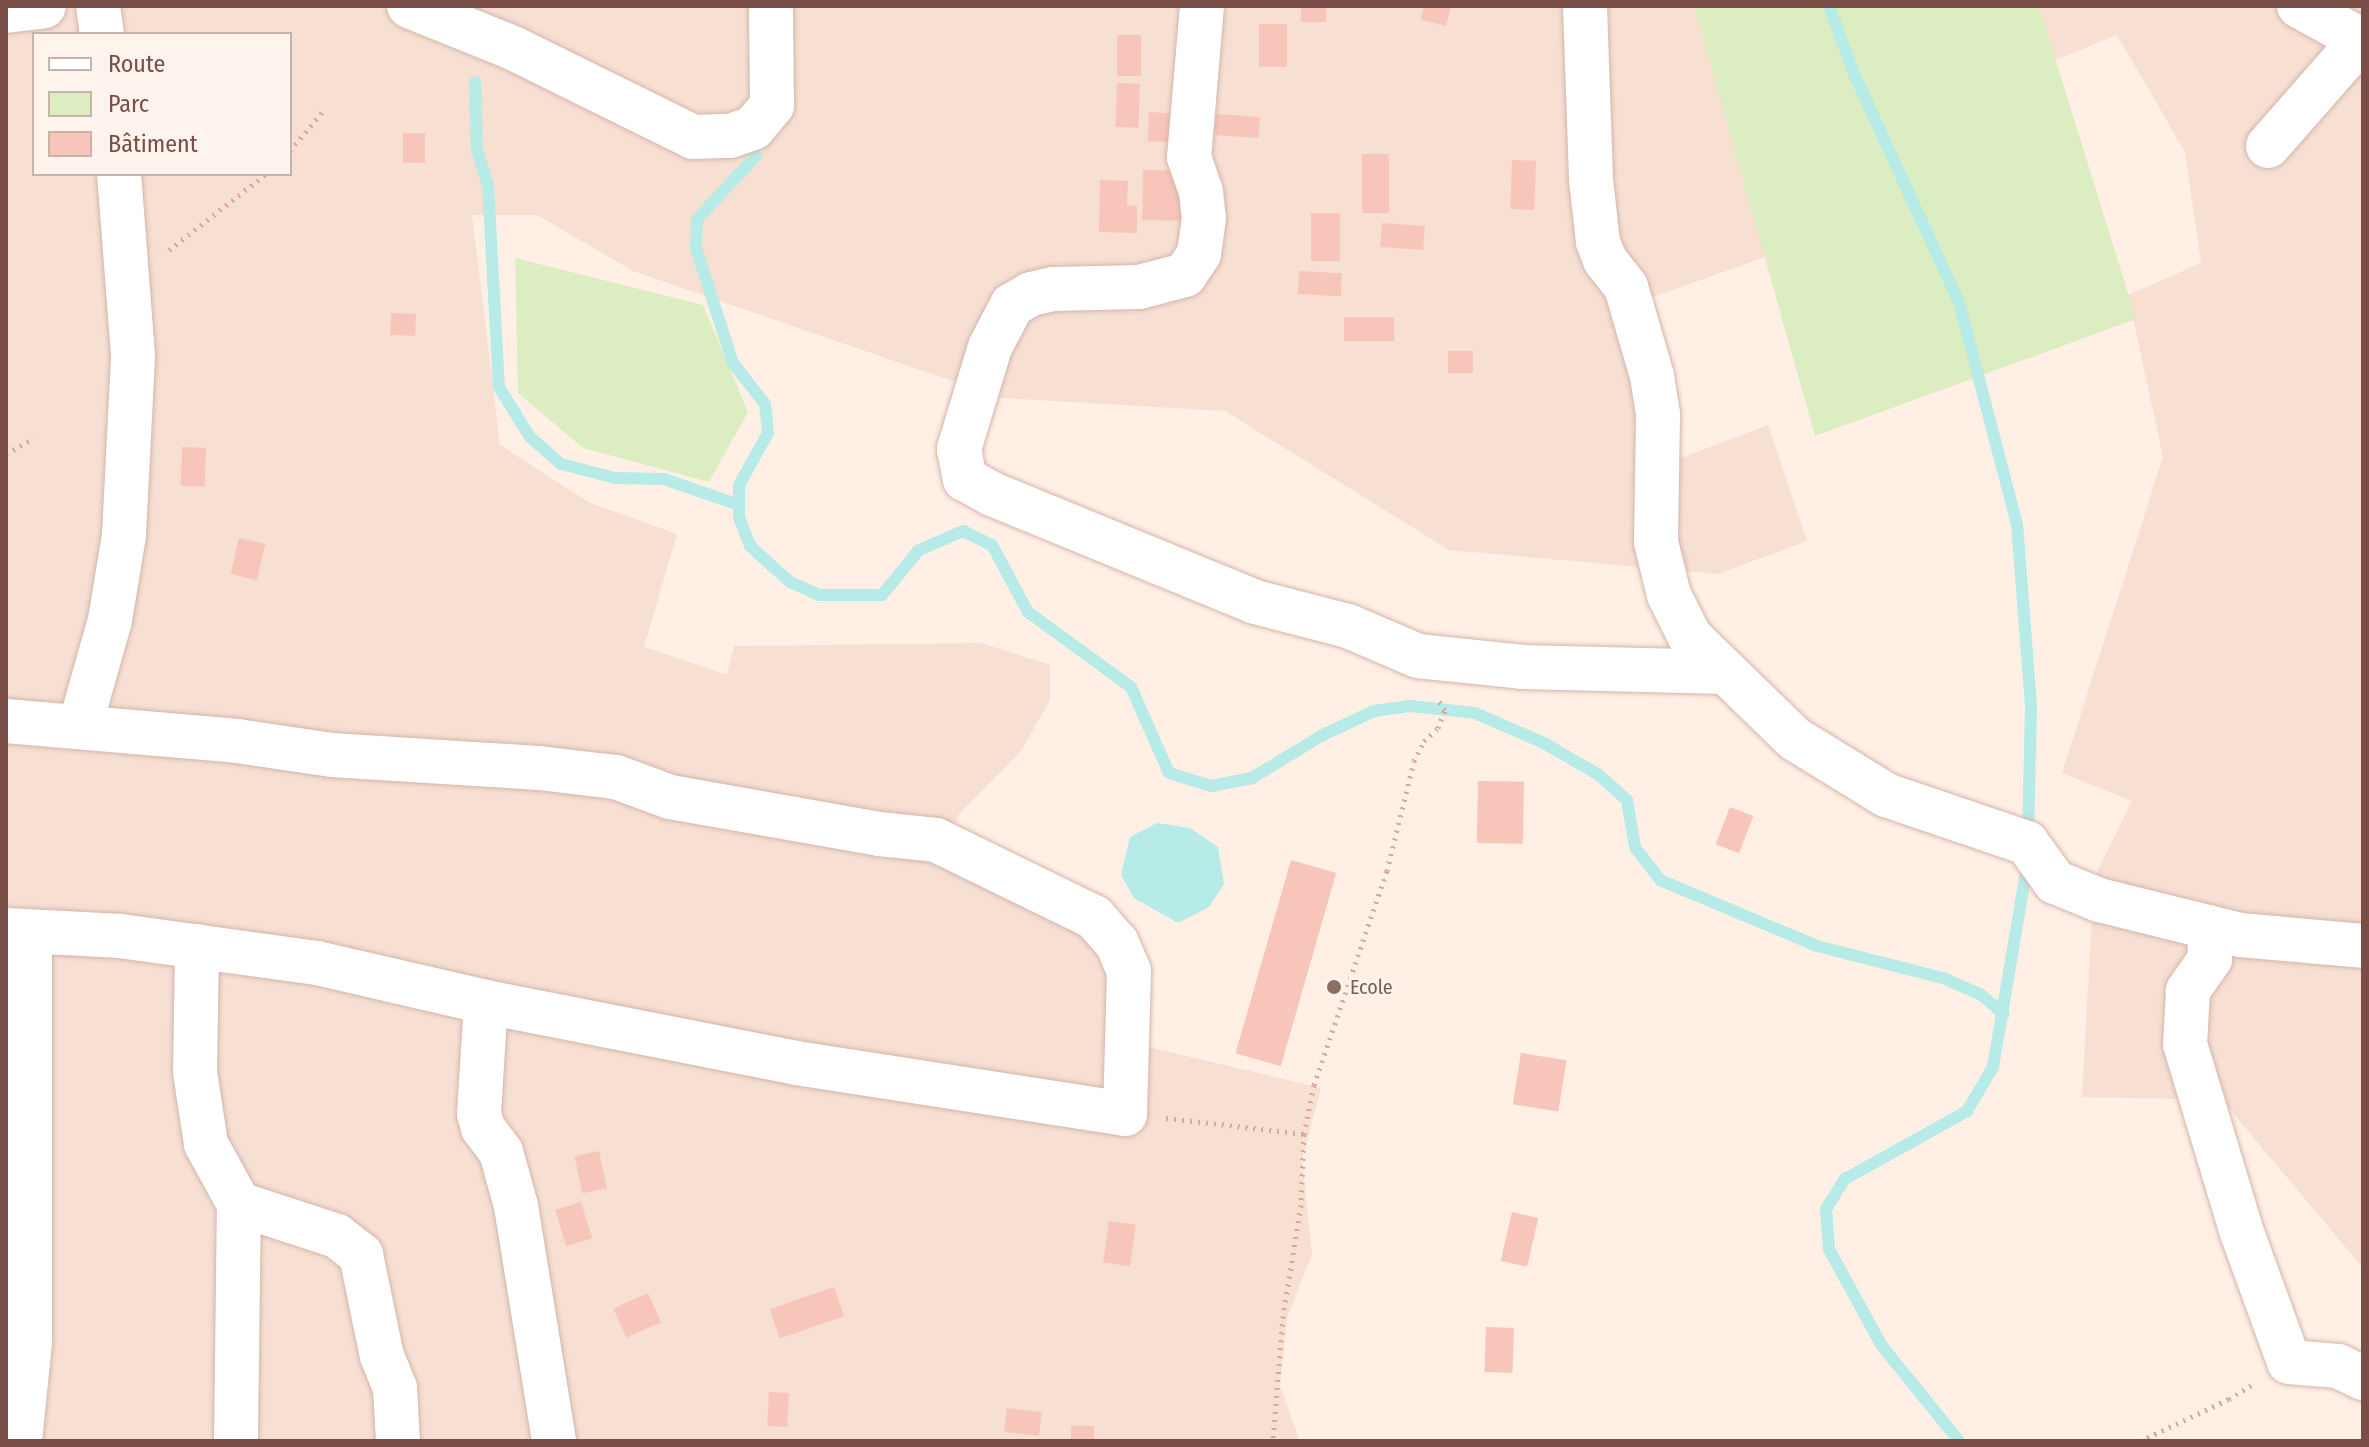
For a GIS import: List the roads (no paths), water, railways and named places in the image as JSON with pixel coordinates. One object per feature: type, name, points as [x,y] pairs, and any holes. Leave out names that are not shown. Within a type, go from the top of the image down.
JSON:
[{"type":"street","points":[[6,11],[44,6]]},
{"type":"street","points":[[98,6],[102,32]]},
{"type":"street","points":[[409,6],[513,48],[693,137],[730,136],[753,128],[772,105],[771,6]]},
{"type":"street","points":[[1202,6],[1189,157],[1201,191],[1204,218],[1199,254],[1185,275],[1139,287],[1053,289],[1031,294],[1012,305],[990,347],[959,449],[965,479],[992,494],[1255,602],[1348,626],[1418,656],[1522,667],[1724,672]]},
{"type":"street","points":[[1585,6],[1591,180],[1598,242],[1605,260],[1626,287],[1635,310],[1658,415],[1656,542],[1669,595],[1690,637],[1795,739],[1886,795],[2027,843],[2055,882],[2099,900],[2240,935],[2363,946]]},
{"type":"street","points":[[2268,146],[2362,39],[2299,6]]},
{"type":"street","points":[[80,726],[110,620],[124,535],[133,355],[119,176]]},
{"type":"street","points":[[6,721],[80,726],[332,755],[539,768],[616,777],[670,797],[879,834],[936,840],[1094,917],[1117,943],[1129,971],[1125,1114],[797,1063],[486,1002],[317,963],[121,936],[18,932],[30,1342],[20,1441]]},
{"type":"street","points":[[2209,927],[2210,959],[2188,991],[2185,1044],[2241,1230],[2289,1362],[2338,1366],[2363,1378]]},
{"type":"street","points":[[197,946],[195,1072],[206,1144],[239,1204],[236,1441]]},
{"type":"street","points":[[486,1002],[479,1114],[483,1128],[501,1152],[516,1206],[554,1441]]},
{"type":"street","points":[[239,1204],[337,1236],[361,1255],[382,1356],[395,1388],[398,1441]]},
{"type":"water","points":[[1157,823],[1190,828],[1218,847],[1224,884],[1209,907],[1178,923],[1134,898],[1121,875],[1130,837]]},
{"type":"waterway","points":[[1829,6],[1854,74],[1959,302],[2017,524],[2031,706],[2028,835]]},
{"type":"waterway","points":[[475,82],[477,150],[488,185],[499,387],[530,437],[561,464],[615,478],[664,479],[739,505]]},
{"type":"waterway","points":[[756,156],[697,219],[696,248],[733,363],[765,404],[768,433],[739,485],[739,517],[750,546],[790,582],[819,595],[882,595],[919,550],[963,531],[992,545],[1028,612],[1131,687],[1169,773],[1211,786],[1252,778],[1321,736],[1374,711],[1410,706],[1475,713],[1544,743],[1599,775],[1627,800],[1635,847],[1660,880],[1817,946],[1943,978],[1980,994],[2004,1014]]},
{"type":"waterway","points":[[1959,1441],[1882,1346],[1829,1249],[1826,1209],[1845,1179],[1967,1111],[1993,1067],[2027,866]]},
{"type":"place","name":"Ecole","points":[[1334,987]]}]
